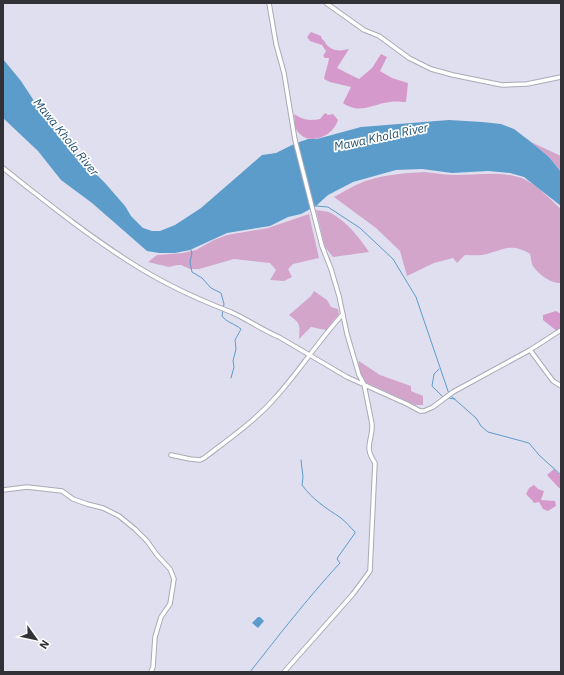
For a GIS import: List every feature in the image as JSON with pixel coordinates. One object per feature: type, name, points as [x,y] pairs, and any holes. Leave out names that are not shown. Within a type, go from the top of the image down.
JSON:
[{"type":"street","points":[[269,3],[276,44],[284,73],[295,140],[322,246],[331,269],[359,376],[364,384],[372,424],[368,448],[370,456],[375,463],[370,571],[353,594],[284,672]]},
{"type":"street","points":[[326,3],[364,30],[379,36],[409,58],[431,69],[502,85],[527,84],[561,77]]},
{"type":"street","points":[[3,168],[94,238],[133,264],[182,291],[231,312],[309,354],[347,377],[420,411],[433,407],[453,392],[530,350],[561,330]]},
{"type":"street","points":[[172,455],[200,460],[236,433],[276,398],[309,354],[343,314]]},
{"type":"street","points":[[530,350],[553,381],[561,386]]},
{"type":"street","points":[[3,490],[28,487],[62,491],[73,499],[103,508],[119,516],[135,529],[170,568],[174,579],[170,604],[161,617],[155,637],[153,667],[151,672]]},
{"type":"shaded area","points":[[311,32],[321,36],[326,44],[334,50],[349,49],[337,68],[359,79],[372,68],[381,54],[387,57],[380,71],[392,78],[408,83],[406,102],[384,103],[366,108],[355,108],[343,103],[351,87],[324,79],[329,58],[325,58],[323,56],[326,51],[322,45],[310,41],[307,37]]},
{"type":"shaded area","points":[[325,113],[328,115],[333,114],[338,120],[331,131],[325,135],[313,139],[306,138],[296,129],[294,114],[306,120],[312,120],[320,119]]},
{"type":"shaded area","points":[[531,142],[561,156],[561,172],[549,157]]},
{"type":"shaded area","points":[[425,172],[452,175],[509,175],[526,180],[540,190],[561,209],[561,283],[548,280],[534,267],[530,254],[513,248],[484,255],[465,255],[457,263],[453,258],[434,263],[407,276],[400,251],[376,228],[334,197],[356,185],[372,179],[399,174]]},
{"type":"shaded area","points":[[316,210],[329,212],[337,217],[357,235],[369,252],[333,257],[325,247]]},
{"type":"shaded area","points":[[309,214],[319,258],[293,264],[288,269],[292,277],[284,281],[270,280],[276,270],[270,263],[234,259],[199,269],[190,269],[181,265],[169,267],[148,262],[157,255],[183,253],[196,250],[227,235],[268,228]]},
{"type":"shaded area","points":[[314,291],[327,300],[331,307],[338,309],[339,314],[326,330],[311,327],[299,339],[299,325],[289,315],[311,296]]},
{"type":"shaded area","points":[[556,311],[561,314],[561,330],[558,332],[543,320],[543,315]]},
{"type":"shaded area","points":[[359,361],[380,375],[411,386],[411,391],[423,396],[423,405],[415,405],[363,381],[358,366]]},
{"type":"shaded area","points":[[554,469],[561,476],[561,488],[559,488],[547,475]]},
{"type":"shaded area","points":[[534,485],[538,489],[544,491],[541,500],[555,501],[556,506],[548,511],[543,509],[539,502],[534,503],[526,494],[529,488]]},
{"type":"water","name":"Mawa Khola River","points":[[3,59],[21,81],[61,139],[105,183],[125,206],[131,216],[143,228],[152,231],[160,231],[175,225],[201,208],[262,155],[276,153],[308,139],[317,139],[361,127],[449,120],[501,124],[514,129],[531,142],[549,157],[561,172],[561,206],[524,177],[510,173],[488,171],[452,173],[422,169],[396,170],[353,182],[328,195],[316,206],[301,214],[288,217],[270,226],[227,233],[190,250],[175,253],[147,251],[92,203],[61,180],[38,151],[3,118]]},
{"type":"water","points":[[258,617],[264,621],[258,628],[252,623]]},
{"type":"waterway","points":[[316,206],[328,207],[360,228],[393,259],[416,297],[449,394]]},
{"type":"waterway","points":[[191,250],[192,253],[190,262],[192,272],[202,278],[211,288],[221,293],[224,304],[222,316],[241,329],[235,340],[236,349],[231,378]]},
{"type":"waterway","points":[[439,369],[434,374],[432,386],[443,397]]},
{"type":"waterway","points":[[451,396],[476,418],[481,426],[488,432],[529,443],[539,455],[561,475]]},
{"type":"waterway","points":[[448,398],[455,399]]},
{"type":"waterway","points":[[250,672],[304,604],[340,563],[337,559],[355,533],[343,520],[315,499],[302,485],[303,477],[301,460]]}]
